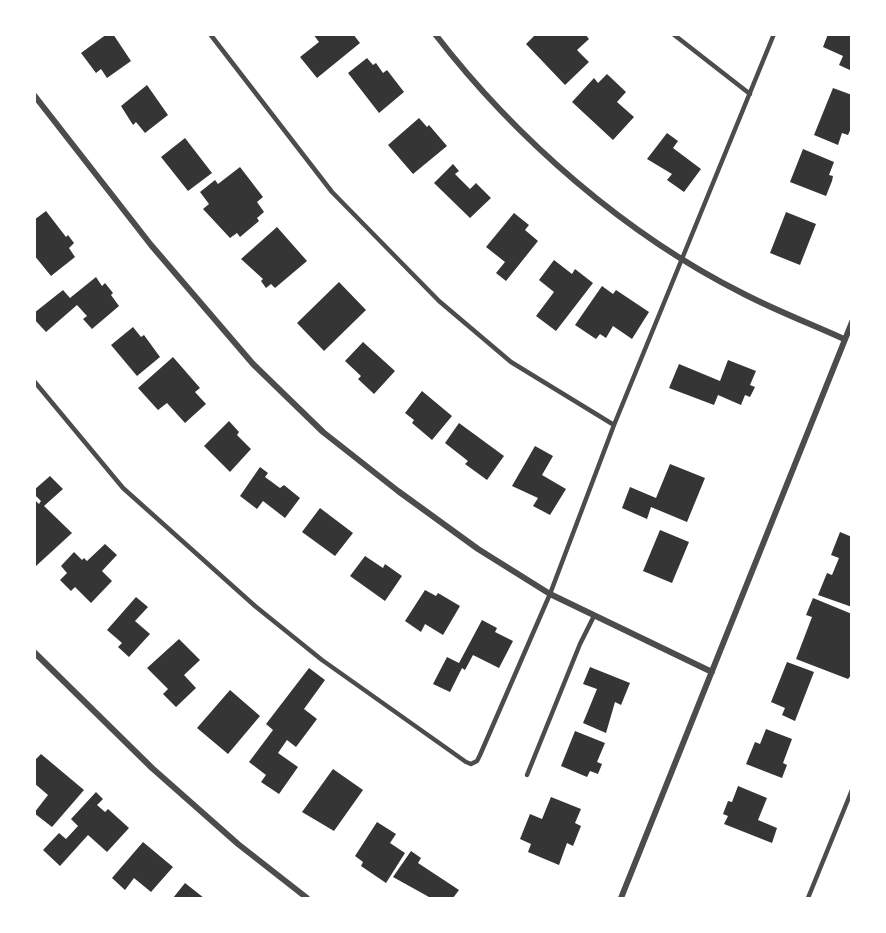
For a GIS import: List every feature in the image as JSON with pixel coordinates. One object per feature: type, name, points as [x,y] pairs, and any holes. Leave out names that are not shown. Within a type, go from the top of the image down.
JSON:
[{"type":"street","points":[[435,34],[515,125],[563,172],[632,225],[683,259],[744,294],[844,339]]},
{"type":"street","points":[[34,95],[151,245],[254,364],[323,432],[398,491],[478,549],[550,594],[712,672]]},
{"type":"street","points":[[621,898],[852,322]]},
{"type":"street","points":[[34,652],[152,768],[238,844],[307,898]]},
{"type":"lane","points":[[210,34],[332,192],[439,301],[511,362],[614,425]]},
{"type":"lane","points":[[673,34],[750,94]]},
{"type":"lane","points":[[34,381],[123,488],[246,599],[322,660],[471,764],[477,761],[480,755],[550,594],[614,425],[774,34]]},
{"type":"lane","points":[[527,776],[580,644],[594,616]]},
{"type":"lane","points":[[808,898],[852,790]]},
{"type":"building","points":[[107,34],[113,34],[131,61],[107,78],[101,69],[96,73],[81,53]]},
{"type":"building","points":[[313,34],[353,34],[360,43],[317,78],[300,57],[319,42]]},
{"type":"building","points":[[536,34],[585,34],[589,39],[577,50],[589,62],[565,85],[526,44]]},
{"type":"building","points":[[828,34],[852,34],[852,71],[839,65],[843,56],[823,47]]},
{"type":"building","points":[[367,58],[373,65],[376,63],[383,73],[387,70],[404,92],[379,113],[348,73]]},
{"type":"building","points":[[607,74],[626,92],[617,102],[634,117],[613,140],[572,102],[594,78],[598,83]]},
{"type":"building","points":[[147,85],[168,115],[145,133],[136,122],[133,125],[121,106]]},
{"type":"building","points":[[833,88],[852,95],[852,126],[848,135],[842,133],[838,145],[814,135]]},
{"type":"building","points":[[419,118],[427,127],[429,125],[447,146],[413,174],[388,145]]},
{"type":"building","points":[[667,133],[678,141],[673,148],[701,169],[684,192],[667,180],[672,174],[647,159]]},
{"type":"building","points":[[185,138],[212,173],[188,191],[161,157]]},
{"type":"building","points":[[803,149],[834,162],[829,175],[833,176],[832,181],[826,196],[790,182]]},
{"type":"building","points":[[453,164],[459,171],[455,174],[470,189],[476,183],[491,198],[470,218],[434,183]]},
{"type":"building","points":[[240,167],[263,197],[257,202],[264,212],[257,218],[259,221],[240,237],[237,233],[230,238],[203,209],[209,204],[200,192],[215,180],[218,184]]},
{"type":"building","points":[[46,211],[66,237],[68,235],[74,243],[69,248],[75,257],[51,276],[34,255],[34,220]]},
{"type":"building","points":[[786,212],[816,224],[800,265],[770,253]]},
{"type":"building","points":[[514,213],[529,225],[525,230],[538,241],[506,281],[496,273],[505,262],[486,247]]},
{"type":"building","points":[[277,227],[307,261],[275,288],[271,284],[266,288],[261,281],[263,279],[241,259]]},
{"type":"building","points":[[554,260],[572,274],[575,269],[593,283],[556,331],[536,316],[554,292],[539,280]]},
{"type":"building","points":[[96,277],[102,286],[105,283],[113,293],[111,295],[119,306],[92,329],[83,319],[87,316],[77,305],[46,332],[34,319],[34,313],[63,290],[70,298]]},
{"type":"building","points":[[339,282],[366,310],[324,351],[297,323]]},
{"type":"building","points":[[602,286],[613,294],[616,290],[649,312],[632,339],[613,326],[606,338],[600,334],[596,339],[575,325]]},
{"type":"building","points":[[133,327],[141,337],[144,335],[160,357],[137,376],[111,345]]},
{"type":"building","points":[[363,342],[395,371],[374,394],[358,379],[361,376],[345,361]]},
{"type":"building","points":[[173,357],[200,388],[195,392],[206,404],[185,423],[167,403],[158,410],[138,388]]},
{"type":"building","points":[[728,360],[756,371],[750,385],[755,387],[750,397],[745,395],[741,405],[718,395],[714,405],[669,388],[679,364],[720,381]]},
{"type":"building","points":[[422,391],[452,416],[432,440],[412,423],[414,420],[405,413]]},
{"type":"building","points":[[229,421],[239,432],[237,435],[251,449],[230,472],[204,446]]},
{"type":"building","points":[[459,423],[504,456],[487,480],[465,464],[468,461],[445,443]]},
{"type":"building","points":[[535,446],[553,456],[542,475],[566,489],[550,515],[533,506],[538,498],[512,486]]},
{"type":"building","points":[[670,464],[705,478],[687,522],[651,507],[647,519],[622,508],[630,487],[656,498]]},
{"type":"building","points":[[260,467],[268,473],[265,477],[280,488],[284,485],[300,498],[285,518],[263,501],[257,509],[240,496]]},
{"type":"building","points":[[50,476],[63,489],[44,506],[72,533],[36,566],[34,564],[34,499],[39,504],[41,501],[34,494],[34,490]]},
{"type":"building","points":[[320,508],[353,533],[335,556],[302,532]]},
{"type":"building","points":[[660,530],[689,542],[672,583],[643,571]]},
{"type":"building","points":[[840,532],[852,537],[852,607],[818,595],[827,573],[832,575],[839,558],[831,555]]},
{"type":"building","points":[[105,544],[117,555],[102,571],[112,581],[91,603],[75,587],[71,591],[60,580],[67,573],[61,566],[74,552],[82,560],[84,558],[87,561]]},
{"type":"building","points":[[365,556],[383,568],[385,564],[402,576],[385,601],[350,576]]},
{"type":"building","points":[[425,590],[436,596],[438,593],[460,606],[443,635],[425,624],[421,632],[405,621]]},
{"type":"building","points":[[136,597],[148,607],[135,621],[150,634],[129,657],[118,647],[122,643],[107,630]]},
{"type":"building","points":[[813,598],[852,614],[852,674],[848,679],[796,659],[812,617],[806,615]]},
{"type":"building","points":[[482,620],[497,628],[495,632],[513,641],[499,668],[473,655],[465,670],[462,668],[450,692],[433,684],[447,657],[459,663]]},
{"type":"building","points":[[179,639],[200,660],[184,675],[196,688],[176,707],[163,694],[168,689],[147,668]]},
{"type":"building","points":[[787,662],[814,672],[795,721],[782,715],[785,708],[771,702]]},
{"type":"building","points":[[590,667],[630,683],[621,705],[615,702],[606,733],[583,723],[597,689],[583,684]]},
{"type":"building","points":[[309,668],[325,680],[304,709],[317,719],[296,747],[287,740],[278,753],[298,767],[279,794],[261,782],[266,775],[249,762],[273,730],[266,724]]},
{"type":"building","points":[[230,690],[260,716],[228,754],[197,728]]},
{"type":"building","points":[[766,729],[792,739],[783,763],[787,765],[782,778],[746,764],[755,742],[760,744]]},
{"type":"building","points":[[575,731],[605,743],[597,762],[602,764],[598,774],[590,771],[587,777],[561,766]]},
{"type":"building","points":[[41,754],[84,790],[52,827],[34,813],[48,795],[34,783],[34,761]]},
{"type":"building","points":[[333,769],[363,790],[334,831],[302,812]]},
{"type":"building","points":[[738,786],[767,798],[758,820],[777,828],[772,843],[724,824],[728,816],[723,814],[728,801],[732,802]]},
{"type":"building","points":[[96,792],[103,799],[97,805],[105,812],[108,809],[129,828],[107,852],[88,835],[60,866],[43,850],[59,833],[66,839],[78,826],[71,819]]},
{"type":"building","points":[[551,797],[581,809],[575,823],[581,826],[573,846],[567,843],[559,865],[528,852],[531,844],[520,839],[530,814],[542,819]]},
{"type":"building","points":[[377,822],[396,834],[390,843],[405,853],[386,883],[361,866],[363,862],[355,856]]},
{"type":"building","points":[[143,842],[173,867],[151,892],[134,878],[125,890],[112,878]]},
{"type":"building","points":[[411,851],[421,858],[418,863],[459,890],[453,898],[428,898],[393,877]]},
{"type":"building","points":[[185,883],[204,898],[173,898]]}]
